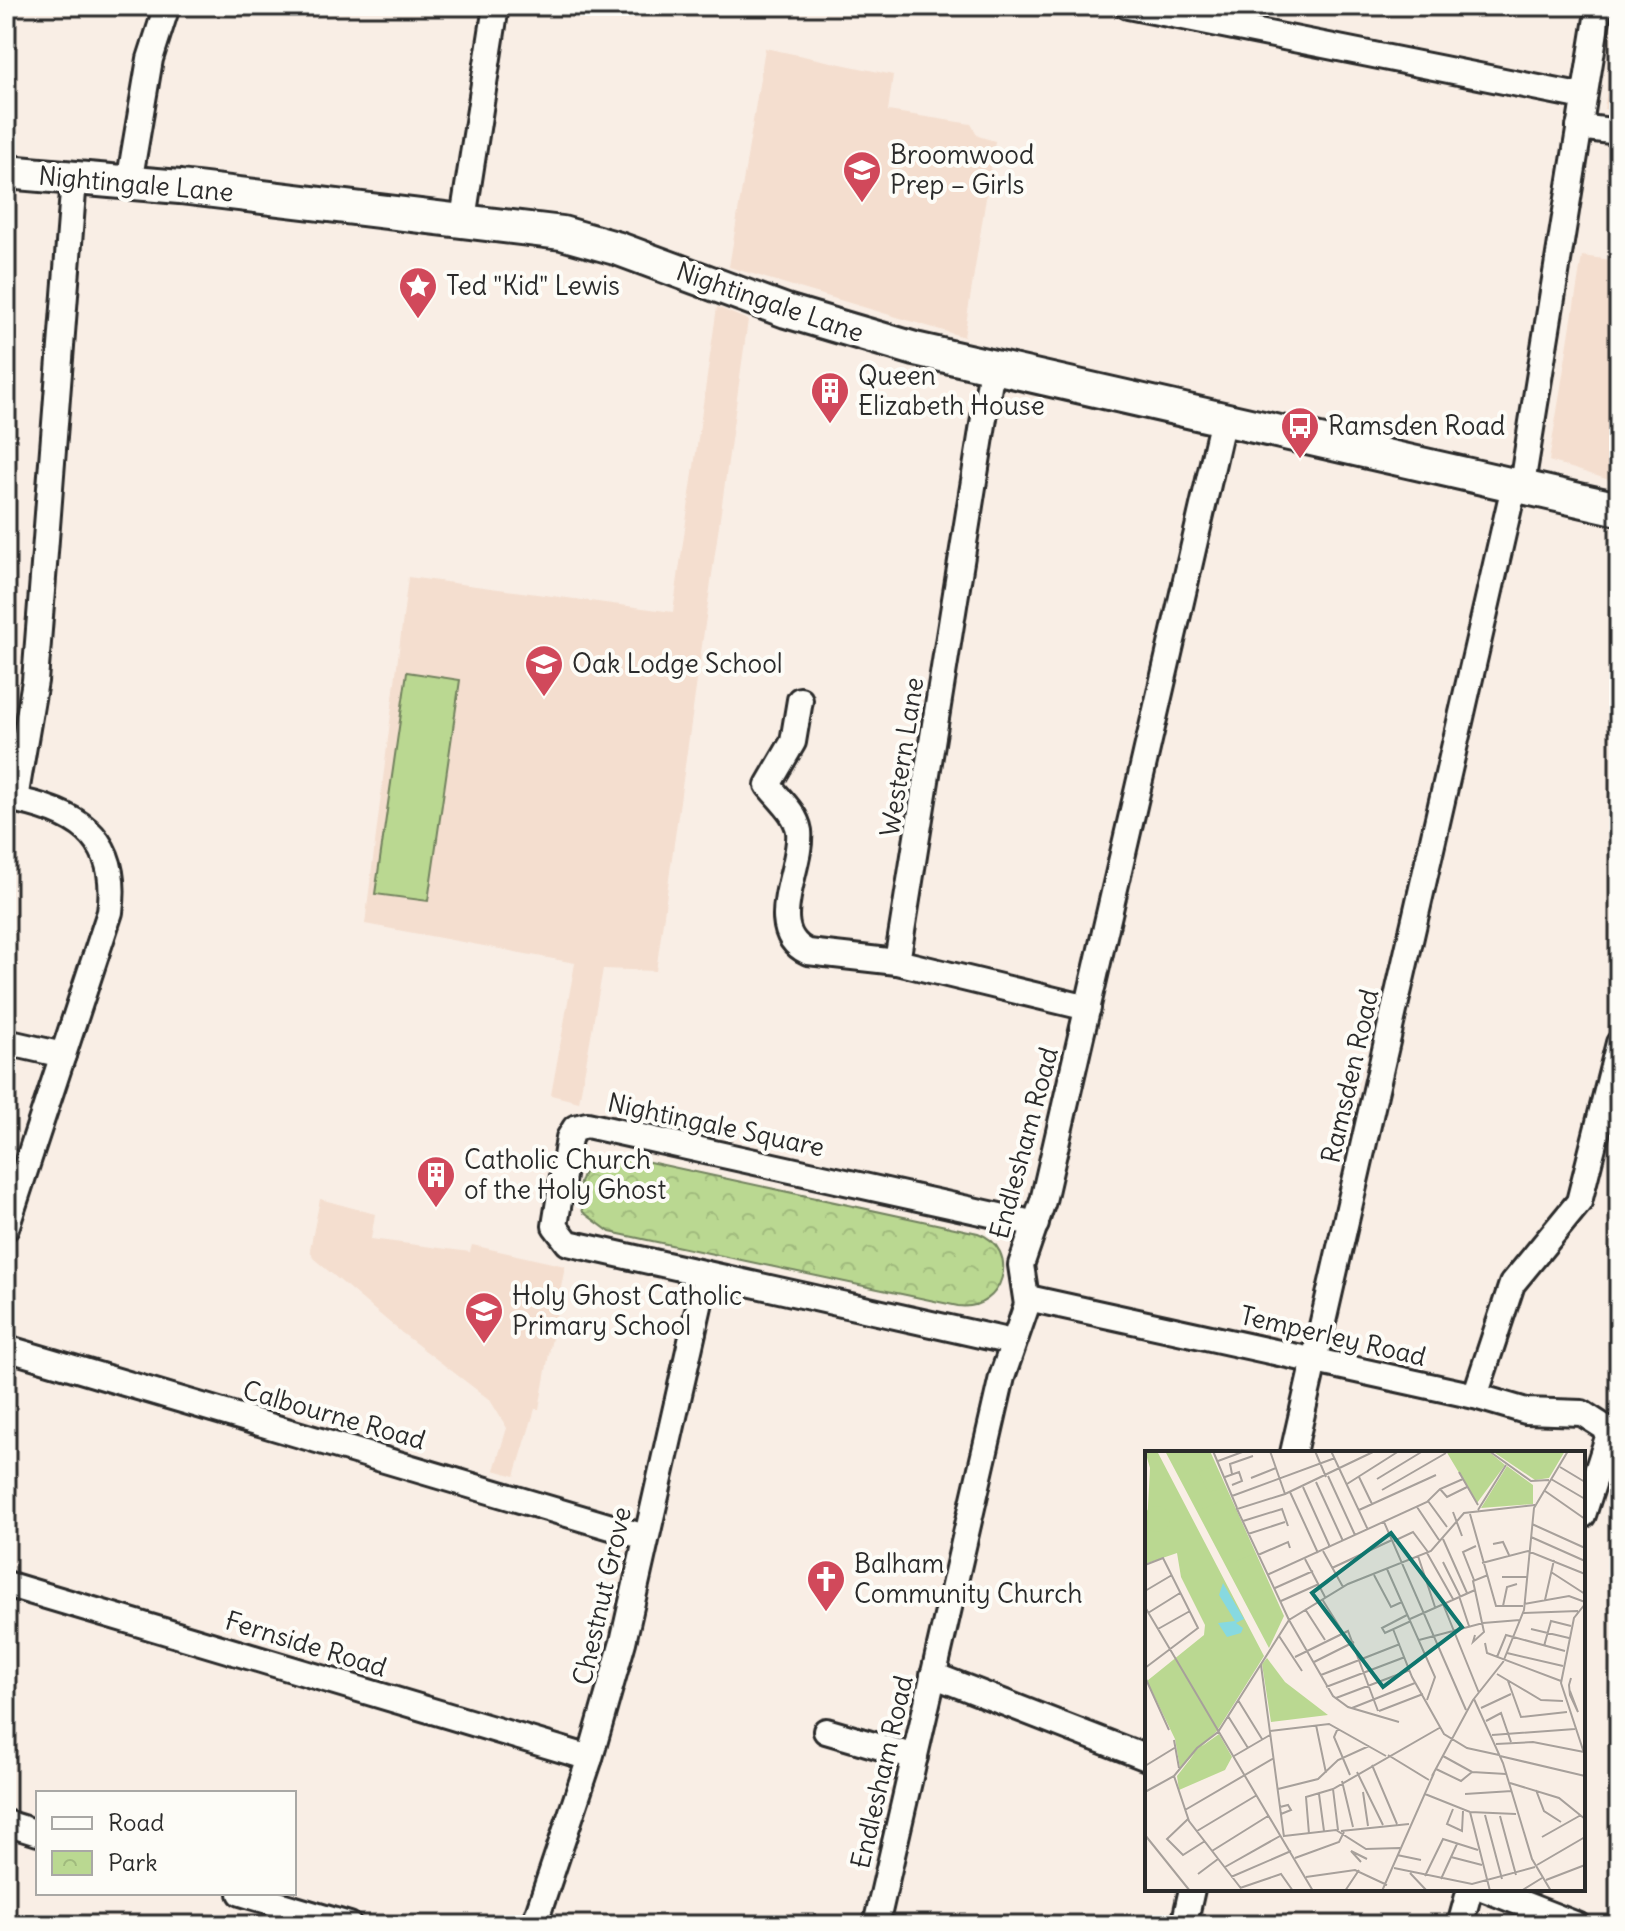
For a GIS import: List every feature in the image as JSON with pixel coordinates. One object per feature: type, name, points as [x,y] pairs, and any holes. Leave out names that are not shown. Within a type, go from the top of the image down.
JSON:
[{"type":"main road","name":"Nightingale Lane","points":[[6,172],[463,219],[562,233],[619,249],[786,311],[896,344],[1619,509]]},
{"type":"street","points":[[129,183],[150,59],[167,6]]},
{"type":"street","points":[[463,219],[496,6]]},
{"type":"street","points":[[1128,6],[1584,97]]},
{"type":"street","name":"Ramsden Road","points":[[1293,1451],[1498,554],[1526,461],[1599,6]]},
{"type":"street","points":[[1579,127],[1619,132]]},
{"type":"street","points":[[6,1228],[110,912],[114,889],[105,851],[91,832],[75,818],[11,798],[35,681],[74,179]]},
{"type":"street","name":"Western Lane","points":[[897,962],[992,368]]},
{"type":"street","name":"Endlesham Road","points":[[876,1925],[1012,1342],[1028,1298],[1021,1265],[1036,1224],[1088,1008],[1223,419]]},
{"type":"street","points":[[800,700],[793,742],[768,785],[795,819],[799,835],[787,908],[790,936],[797,947],[808,952],[897,962],[1088,1008]]},
{"type":"street","points":[[6,1042],[63,1055]]},
{"type":"street","points":[[1475,1396],[1512,1284],[1579,1202],[1619,1043]]},
{"type":"street","name":"Nightingale Square","points":[[1012,1342],[706,1275],[562,1239],[555,1226],[569,1138],[575,1128],[587,1125],[1036,1224]]},
{"type":"street","name":"Chestnut Grove","points":[[534,1925],[590,1758],[623,1642],[706,1275]]},
{"type":"street","name":"Temperley Road","points":[[1028,1298],[1475,1396],[1526,1411],[1582,1413],[1615,1430]]},
{"type":"street","name":"Calbourne Road","points":[[6,1348],[645,1537]]},
{"type":"street","points":[[1585,1510],[1615,1430]]},
{"type":"street","name":"Fernside Road","points":[[6,1584],[590,1758]]},
{"type":"street","points":[[933,1675],[1145,1757]]},
{"type":"street","points":[[826,1731],[915,1757]]},
{"type":"street","points":[[6,1823],[36,1832]]},
{"type":"street","points":[[1184,1925],[1192,1891]]},
{"type":"street","points":[[1460,1925],[1469,1891]]},
{"type":"street","points":[[1490,1891],[1577,1925]]},
{"type":"street","points":[[248,1895],[349,1925]]},
{"type":"shaded area","points":[[1619,16],[1619,111],[1604,109]]},
{"type":"shaded area","name":"Broomwood Prep – Girls","points":[[765,48],[893,75],[888,111],[971,124],[978,136],[995,141],[964,337],[729,267]]},
{"type":"shaded area","points":[[1582,256],[1619,261],[1619,483],[1549,461]]},
{"type":"shaded area","name":"Oak Lodge School","points":[[717,307],[748,320],[656,971],[603,969],[579,1102],[551,1095],[575,963],[365,924],[408,577],[673,612]]},
{"type":"shaded area","name":"Holy Ghost Catholic Primary School","points":[[320,1199],[375,1214],[371,1239],[470,1252],[472,1245],[565,1266],[539,1409],[535,1409],[515,1476],[494,1470],[507,1428],[490,1400],[402,1333],[313,1258],[310,1249]]},
{"type":"green space","points":[[407,672],[460,680],[428,901],[375,894]]},
{"type":"green space","points":[[617,1155],[978,1233],[992,1241],[1000,1252],[1002,1278],[987,1299],[974,1305],[958,1306],[610,1232],[583,1212],[579,1191],[580,1182],[589,1166],[606,1156]]},
{"type":"place","name":"Broomwood Prep – Girls","points":[[862,204]]},
{"type":"place","name":"Ted \"Kid\" Lewis","points":[[418,320]]},
{"type":"place","name":"Queen Elizabeth House","points":[[830,425]]},
{"type":"place","name":"Ramsden Road","points":[[1300,460]]},
{"type":"place","name":"Oak Lodge School","points":[[544,698]]},
{"type":"place","name":"Catholic Church of the Holy Ghost","points":[[436,1209]]},
{"type":"place","name":"Holy Ghost Catholic Primary School","points":[[484,1345]]},
{"type":"place","name":"Balham Community Church","points":[[826,1613]]}]
